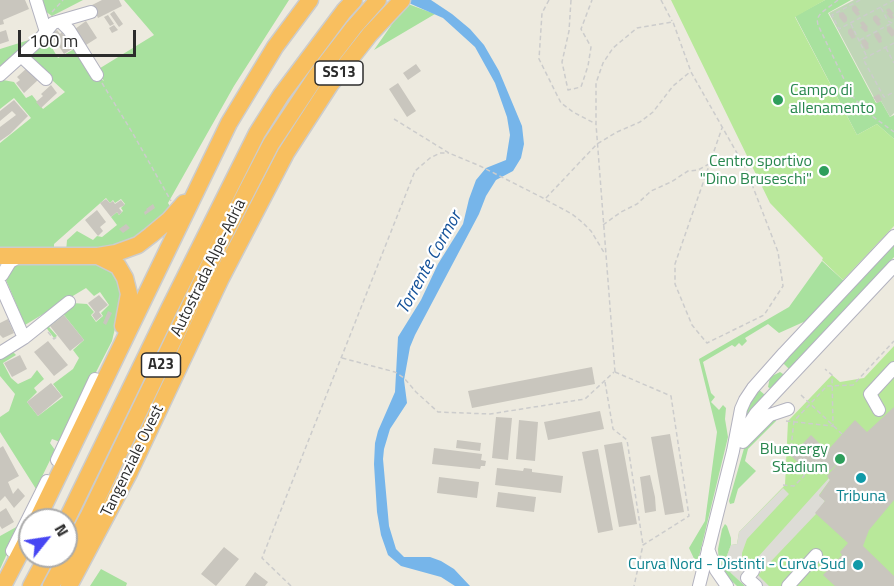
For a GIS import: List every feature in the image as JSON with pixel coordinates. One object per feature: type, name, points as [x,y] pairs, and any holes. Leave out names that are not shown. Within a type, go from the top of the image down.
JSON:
[{"type":"highway","points":[[43,508],[230,123],[275,47],[310,0]]},
{"type":"highway","name":"Autostrada Alpe-Adria","points":[[72,508],[257,133],[281,95],[354,0]]},
{"type":"highway","name":"Autostrada Alpe-Adria","points":[[51,586],[89,515],[221,241],[271,144],[317,75],[378,0]]},
{"type":"highway","name":"Tangenziale Ovest","points":[[69,586],[129,473],[221,278],[286,153],[330,85],[370,34],[402,0]]},
{"type":"highway","points":[[0,256],[98,256],[116,253],[138,245],[161,228],[200,185]]},
{"type":"highway","points":[[98,256],[118,266],[128,285],[129,304],[116,356]]},
{"type":"highway","points":[[3,586],[18,557]]},
{"type":"highway","points":[[31,586],[41,568]]},
{"type":"street","points":[[36,0],[45,32]]},
{"type":"street","points":[[0,75],[50,25],[91,12]]},
{"type":"street","points":[[60,21],[69,30],[97,75]]},
{"type":"street","points":[[21,56],[46,79]]},
{"type":"street","points":[[699,586],[733,451],[741,409],[748,394],[894,237]]},
{"type":"street","points":[[20,256],[10,262],[1,278],[24,338]]},
{"type":"street","points":[[733,451],[750,421],[894,266]]},
{"type":"street","points":[[0,352],[24,338],[69,302]]},
{"type":"street","points":[[776,363],[791,376]]},
{"type":"street","points":[[879,410],[870,394],[894,368]]},
{"type":"street","points":[[0,575],[95,379]]},
{"type":"street","points":[[757,383],[772,396]]},
{"type":"street","points":[[733,451],[770,415],[788,415]]},
{"type":"street","points":[[708,549],[716,570],[727,586]]},
{"type":"street","points":[[788,586],[816,555]]},
{"type":"street","points":[[753,571],[747,578],[756,586]]},
{"type":"path","points":[[549,0],[542,13],[539,60],[561,103],[596,124]]},
{"type":"path","points":[[571,0],[569,31],[562,62],[568,90],[580,87],[588,66],[591,47],[581,29],[592,0]]},
{"type":"path","points":[[660,0],[673,22],[691,72],[722,128],[750,179],[778,252],[783,286],[764,315],[707,343],[692,326],[675,284],[675,264],[722,128]]},
{"type":"path","points":[[838,0],[826,8],[818,19],[821,32],[852,96],[868,113],[894,132]]},
{"type":"path","points":[[860,0],[832,15],[839,29],[894,0]]},
{"type":"path","points":[[880,7],[888,21],[893,24]]},
{"type":"path","points":[[615,372],[597,144],[596,83],[603,63],[613,48],[637,28],[673,22]]},
{"type":"path","points":[[851,23],[867,57]]},
{"type":"path","points":[[859,40],[893,24]]},
{"type":"path","points":[[894,44],[863,59],[884,97],[894,92]]},
{"type":"path","points":[[885,47],[894,63]]},
{"type":"path","points":[[545,199],[597,144],[640,122],[653,112],[673,86],[691,72]]},
{"type":"path","points":[[97,75],[132,132],[168,198],[179,209]]},
{"type":"path","points":[[394,119],[449,153],[545,199],[582,222],[606,254]]},
{"type":"path","points":[[291,586],[262,558],[415,171],[430,158],[440,153],[449,153]]},
{"type":"path","points":[[603,225],[637,204],[651,191],[688,171],[698,170],[710,164]]},
{"type":"path","points":[[42,324],[54,339],[58,336]]},
{"type":"path","points":[[790,455],[794,421],[827,386],[853,385],[894,341]]},
{"type":"path","points":[[340,357],[395,372],[438,412],[490,414],[585,399],[615,372]]},
{"type":"path","points":[[825,369],[832,375],[833,426]]},
{"type":"path","points":[[615,372],[670,396],[672,406],[689,516],[643,544]]},
{"type":"path","points":[[605,381],[613,429],[627,440],[643,544],[634,586]]},
{"type":"path","points":[[801,395],[842,434]]},
{"type":"path","points":[[788,415],[794,421],[833,426]]},
{"type":"path","points":[[783,485],[794,486],[804,476],[804,469]]},
{"type":"green space","points":[[39,0],[83,0],[52,16],[42,9]]},
{"type":"green space","points":[[124,0],[289,0],[234,86],[168,203],[171,208],[165,218],[117,249],[66,252],[67,240],[77,231],[93,240],[97,236],[102,237],[117,225],[111,217],[117,212],[119,215],[125,204],[121,199],[110,203],[106,198],[54,244],[54,249],[0,249],[0,143],[31,118],[14,98],[0,109],[0,82],[3,80],[14,82],[26,98],[32,95],[43,109],[65,92],[27,57],[47,39],[58,58],[76,48],[91,73],[104,81],[97,70],[154,35]]},
{"type":"green space","name":"Centro sportivo \"Dino Bruseschi\"","points":[[671,0],[825,0],[795,17],[857,135],[877,124],[894,139],[894,226],[843,280],[770,203]]},
{"type":"green space","points":[[825,0],[851,0],[828,13],[876,103],[881,101],[890,117],[894,115],[894,139],[877,124],[857,135],[795,16]]},
{"type":"green space","points":[[854,0],[894,0],[894,113],[890,117],[881,101],[877,103],[829,13]]},
{"type":"green space","points":[[408,4],[435,14],[374,50],[397,17]]},
{"type":"green space","points":[[29,40],[30,43],[0,69],[0,49]]},
{"type":"green space","points":[[894,243],[894,257],[790,370],[782,362]]},
{"type":"green space","points":[[822,261],[845,282],[808,320],[779,333],[768,324],[745,338],[747,341],[742,346],[739,343],[735,347],[732,345],[703,362],[711,393],[715,397],[711,402],[719,410],[723,405],[726,408],[728,437],[697,565],[689,548],[705,521],[717,432],[699,359],[789,307]]},
{"type":"green space","points":[[19,262],[107,264],[125,286],[112,341],[60,442],[52,439],[50,443],[55,450],[36,489],[0,432],[0,417],[9,411],[15,394],[0,376],[0,357],[12,351],[16,355],[3,363],[11,378],[18,384],[31,378],[37,370],[44,379],[34,388],[37,392],[27,402],[38,416],[63,397],[53,384],[73,369],[79,358],[73,350],[84,340],[64,315],[49,327],[57,336],[54,338],[45,326],[72,303],[87,304],[94,312],[91,315],[96,322],[103,316],[101,313],[109,305],[100,292],[94,296],[86,288],[25,325],[6,280],[10,268]]},
{"type":"green space","name":"Bluenergy Stadium","points":[[894,346],[894,586],[745,586],[728,570],[726,558],[731,545],[737,544],[739,532],[785,485],[788,421],[832,375],[840,382],[864,378]]},
{"type":"green space","points":[[780,372],[783,377],[771,389],[768,387],[770,377]]},
{"type":"green space","points":[[758,389],[765,395],[739,431],[744,413]]},
{"type":"green space","points":[[777,412],[776,421],[748,449],[745,461],[756,471],[738,489],[734,503],[730,504],[745,445]]},
{"type":"green space","points":[[725,524],[731,538],[731,545],[725,561],[731,573],[745,586],[737,586],[723,573],[719,565],[718,549]]},
{"type":"green space","points":[[18,526],[0,569],[0,536]]},
{"type":"green space","points":[[101,569],[127,583],[126,586],[90,586]]},
{"type":"shaded area","points":[[829,478],[830,480],[819,495],[825,501],[816,514],[758,575],[769,586],[745,586],[728,570],[725,561],[731,545],[737,544],[739,532],[783,488],[789,494],[747,539],[742,560],[749,567]]},
{"type":"water","points":[[402,0],[431,0],[470,29],[484,45],[499,71],[522,126],[524,144],[521,158],[513,171],[496,180],[486,196],[479,214],[415,335],[410,347],[404,380],[407,403],[390,429],[384,449],[389,526],[396,549],[404,557],[430,557],[441,561],[454,569],[470,586],[455,586],[441,577],[401,566],[388,555],[381,535],[377,512],[375,443],[395,392],[398,337],[463,224],[476,180],[486,168],[506,160],[510,135],[507,117],[495,83],[475,47],[443,18]]},
{"type":"building","points":[[0,0],[25,0],[29,9],[3,20],[4,24],[0,25]]},
{"type":"building","points":[[102,0],[119,0],[122,6],[98,18],[92,5]]},
{"type":"building","points":[[855,5],[860,11],[857,16],[852,10]]},
{"type":"building","points":[[889,8],[894,14],[892,14],[894,18],[891,19],[886,13]]},
{"type":"building","points":[[114,11],[123,24],[119,27],[110,14]]},
{"type":"building","points":[[843,12],[847,17],[844,23],[839,17],[839,13]]},
{"type":"building","points":[[108,15],[114,24],[110,26],[104,17]]},
{"type":"building","points":[[876,15],[881,20],[878,26],[873,20]]},
{"type":"building","points":[[86,21],[97,38],[86,45],[75,29]]},
{"type":"building","points":[[863,21],[868,27],[868,31],[865,32],[860,27]]},
{"type":"building","points":[[114,25],[118,30],[112,33],[109,28]]},
{"type":"building","points":[[890,26],[894,30],[892,37],[887,31],[887,27]]},
{"type":"building","points":[[851,28],[856,37],[852,39],[848,33]]},
{"type":"building","points":[[6,30],[9,41],[0,44],[0,32]]},
{"type":"building","points":[[57,30],[60,34],[62,32],[72,49],[64,54],[51,34]]},
{"type":"building","points":[[878,32],[882,38],[882,42],[879,43],[874,34]]},
{"type":"building","points":[[865,39],[869,44],[866,50],[861,41]]},
{"type":"building","points":[[416,64],[421,71],[408,80],[403,73]]},
{"type":"building","points":[[27,68],[38,80],[24,93],[16,83],[20,80],[17,77]]},
{"type":"building","points":[[398,83],[416,111],[407,117],[389,89]]},
{"type":"building","points":[[51,85],[57,93],[41,108],[36,102]]},
{"type":"building","points":[[879,94],[882,100],[877,103],[873,97]]},
{"type":"building","points":[[14,100],[28,116],[0,141],[0,127],[16,115],[12,111],[0,121],[0,111]]},
{"type":"building","points":[[106,199],[115,204],[121,200],[125,205],[119,208],[122,212],[119,215],[117,212],[111,217],[100,203]]},
{"type":"building","points":[[153,204],[155,208],[145,215],[146,209]]},
{"type":"building","points":[[97,210],[106,222],[100,227],[103,231],[98,236],[85,220]]},
{"type":"building","points":[[126,224],[130,228],[123,233],[119,229]]},
{"type":"building","points":[[99,295],[108,305],[99,312],[102,316],[96,321],[92,315],[95,312],[88,303]]},
{"type":"building","points":[[108,311],[112,313],[106,325],[103,323]]},
{"type":"building","points":[[64,315],[84,340],[70,351],[50,326]]},
{"type":"building","points":[[8,319],[14,333],[3,338],[0,335],[0,323]]},
{"type":"building","points":[[48,341],[68,365],[54,376],[34,352]]},
{"type":"building","points":[[20,355],[27,369],[12,377],[4,363]]},
{"type":"building","points":[[592,367],[595,384],[472,408],[468,391]]},
{"type":"building","points":[[51,383],[62,396],[38,416],[27,402]]},
{"type":"building","name":"Tribuna","points":[[894,407],[894,500],[869,530],[863,546],[894,576],[894,586],[835,586],[823,575],[842,555],[840,552],[848,543],[815,513],[825,501],[819,496],[830,480],[827,476],[841,460],[831,470],[807,471],[791,456],[811,435],[827,451],[855,420],[867,432]]},
{"type":"building","points":[[600,411],[604,429],[548,440],[544,422]]},
{"type":"building","points":[[496,417],[512,418],[508,460],[492,458]]},
{"type":"building","points":[[519,420],[538,422],[535,461],[516,459]]},
{"type":"building","points":[[670,434],[684,512],[665,515],[651,437]]},
{"type":"building","points":[[457,440],[481,443],[480,451],[456,448]]},
{"type":"building","points":[[622,442],[637,524],[619,527],[604,445]]},
{"type":"building","points":[[3,446],[19,476],[8,482],[13,494],[18,488],[25,496],[14,508],[5,496],[0,501],[0,448]]},
{"type":"building","points":[[434,448],[482,454],[481,460],[486,461],[485,466],[481,466],[480,469],[432,464]]},
{"type":"building","points":[[598,449],[613,530],[598,533],[582,452]]},
{"type":"building","points":[[497,468],[523,471],[524,468],[532,469],[532,472],[563,476],[561,493],[495,485]]},
{"type":"building","points":[[650,475],[656,511],[645,513],[640,477]]},
{"type":"building","points":[[439,477],[479,482],[477,498],[437,493]]},
{"type":"building","points":[[498,492],[536,497],[534,512],[496,507]]},
{"type":"building","points":[[6,508],[14,522],[2,529],[0,512]]},
{"type":"building","points":[[224,547],[239,559],[216,586],[201,574]]},
{"type":"building","points":[[255,572],[268,582],[265,586],[245,586]]},
{"type":"place","name":"Campo di allenamento","points":[[778,100]]},
{"type":"place","name":"Centro sportivo \"Dino Bruseschi\"","points":[[824,171]]},
{"type":"place","name":"Bluenergy Stadium","points":[[840,459]]},
{"type":"place","name":"Tribuna","points":[[861,478]]},
{"type":"place","name":"Curva Nord - Distinti - Curva Sud","points":[[858,565]]},
{"type":"water label","name":"Torrente Cormor","points":[[430,263]]}]
